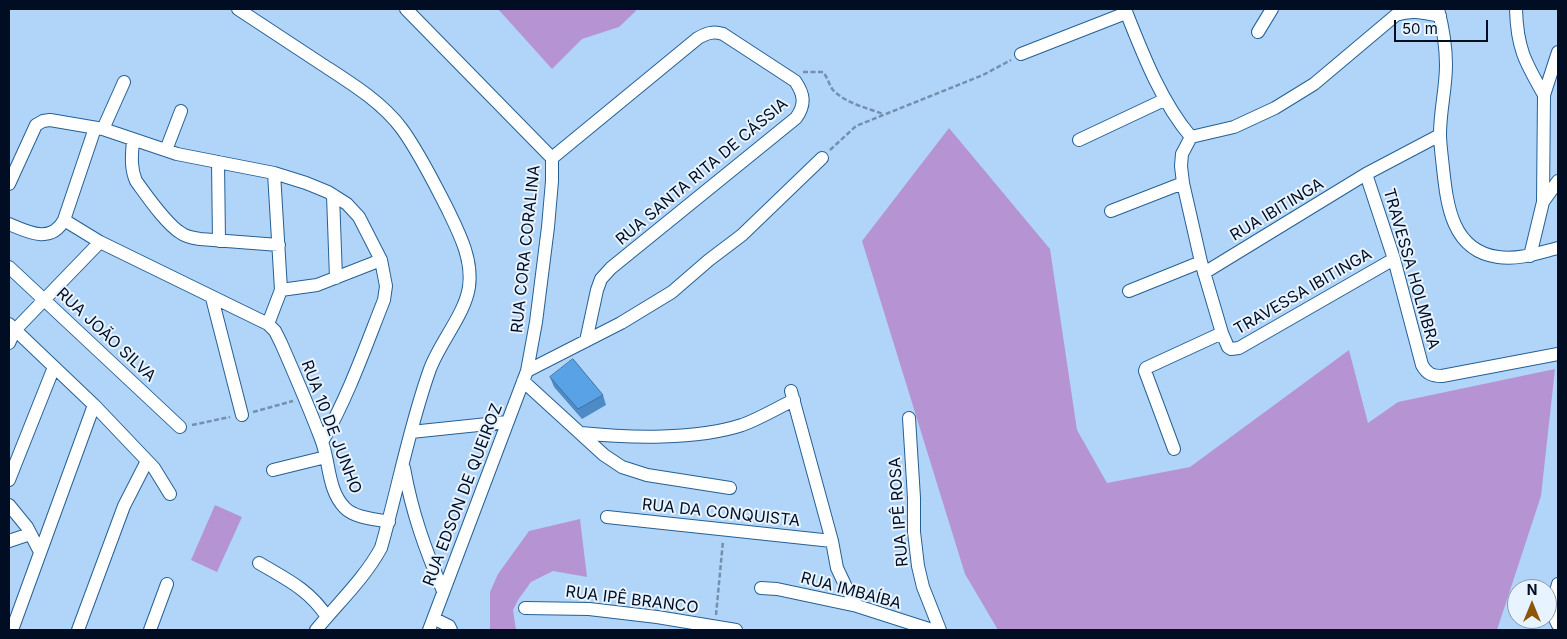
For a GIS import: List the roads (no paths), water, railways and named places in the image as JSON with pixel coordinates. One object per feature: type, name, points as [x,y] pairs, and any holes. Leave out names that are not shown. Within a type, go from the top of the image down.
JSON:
[{"type":"street","points":[[238,9],[377,102],[402,128],[422,159],[462,241],[469,270],[468,288],[464,304],[430,367],[381,548],[372,565],[316,630]]},
{"type":"street","name":"RUA CORA CORALINA","points":[[406,9],[552,158],[548,227],[536,322],[525,376]]},
{"type":"street","points":[[1258,32],[1272,9]]},
{"type":"street","points":[[1516,9],[1518,41],[1525,61],[1544,95]]},
{"type":"street","points":[[1021,54],[1126,11],[1164,100],[1180,125],[1191,137]]},
{"type":"street","points":[[1174,450],[1145,371],[1146,368],[1222,333],[1203,268],[1183,183],[1180,166],[1182,154],[1191,137],[1234,127],[1275,108],[1314,84],[1396,15],[1406,11],[1439,12],[1446,44],[1446,67],[1440,135],[1446,202],[1454,226],[1465,240],[1480,252],[1497,257],[1530,256],[1558,248]]},
{"type":"street","name":"RUA SANTA RITA DE CÁSSIA","points":[[552,158],[706,33],[724,34],[795,81],[802,90],[804,101],[802,110],[796,118],[611,268],[601,279],[586,341]]},
{"type":"street","points":[[1530,256],[1542,202],[1544,95],[1558,52]]},
{"type":"street","points":[[9,224],[31,233],[41,234],[52,233],[59,229],[99,129],[124,82]]},
{"type":"street","points":[[1079,140],[1164,100]]},
{"type":"street","points":[[166,150],[181,111]]},
{"type":"street","points":[[9,184],[36,125],[50,120],[99,129],[176,154],[274,173],[306,183],[333,195],[347,204],[359,217],[382,260],[386,286],[384,300],[338,416],[322,442]]},
{"type":"street","name":"RUA IBITINGA","points":[[1129,291],[1203,268],[1366,174],[1440,135]]},
{"type":"street","points":[[134,140],[132,173],[136,181],[173,227],[189,237],[279,245]]},
{"type":"street","points":[[730,488],[647,475],[622,467],[581,433],[525,376],[621,323],[672,292],[742,235],[822,158]]},
{"type":"street","points":[[218,162],[219,241]]},
{"type":"street","points":[[64,220],[100,242],[268,324],[281,290],[274,173]]},
{"type":"street","name":"TRAVESSA HOLMBRA","points":[[1366,174],[1394,259],[1422,365],[1426,372],[1433,376],[1442,376],[1558,354]]},
{"type":"street","points":[[1542,202],[1558,181]]},
{"type":"street","points":[[1112,211],[1183,183]]},
{"type":"street","points":[[333,195],[336,278]]},
{"type":"street","points":[[9,343],[12,327],[45,299],[100,242]]},
{"type":"street","name":"TRAVESSA IBITINGA","points":[[1222,333],[1228,346],[1232,349],[1239,348],[1394,259]]},
{"type":"street","points":[[281,290],[317,284],[382,260]]},
{"type":"street","name":"RUA JOÃO SILVA","points":[[9,267],[180,427]]},
{"type":"street","points":[[212,298],[242,415]]},
{"type":"street","name":"RUA 10 DE JUNHO","points":[[268,324],[282,343],[322,442],[333,488],[339,501],[346,509],[359,515],[389,522]]},
{"type":"street","points":[[12,327],[94,405],[147,460],[164,482],[170,494]]},
{"type":"street","points":[[9,480],[54,367]]},
{"type":"street","name":"RUA EDSON DE QUEIROZ","points":[[432,624],[525,376]]},
{"type":"street","points":[[581,433],[613,436],[707,432],[742,425],[792,396],[832,540],[837,568],[857,606]]},
{"type":"street","points":[[11,627],[94,405]]},
{"type":"street","name":"RUA IPÊ ROSA","points":[[909,418],[914,532],[918,566],[923,587],[940,630]]},
{"type":"street","points":[[411,432],[507,422]]},
{"type":"street","points":[[273,470],[326,457]]},
{"type":"street","points":[[78,630],[124,506],[147,460]]},
{"type":"street","points":[[404,463],[408,491],[420,534],[443,591]]},
{"type":"street","points":[[9,505],[19,516],[40,552]]},
{"type":"street","name":"RUA DA CONQUISTA","points":[[607,517],[832,540]]},
{"type":"street","points":[[9,541],[30,534]]},
{"type":"street","points":[[259,563],[302,589],[320,606],[327,617]]},
{"type":"street","points":[[150,630],[168,584]]},
{"type":"street","points":[[1558,584],[1552,608],[1558,625]]},
{"type":"street","name":"RUA IMBAÍBA","points":[[761,588],[776,588],[857,606],[932,630]]},
{"type":"street","name":"RUA IPÊ BRANCO","points":[[524,608],[588,609],[736,630]]},
{"type":"street","points":[[432,624],[449,626],[451,630]]}]
